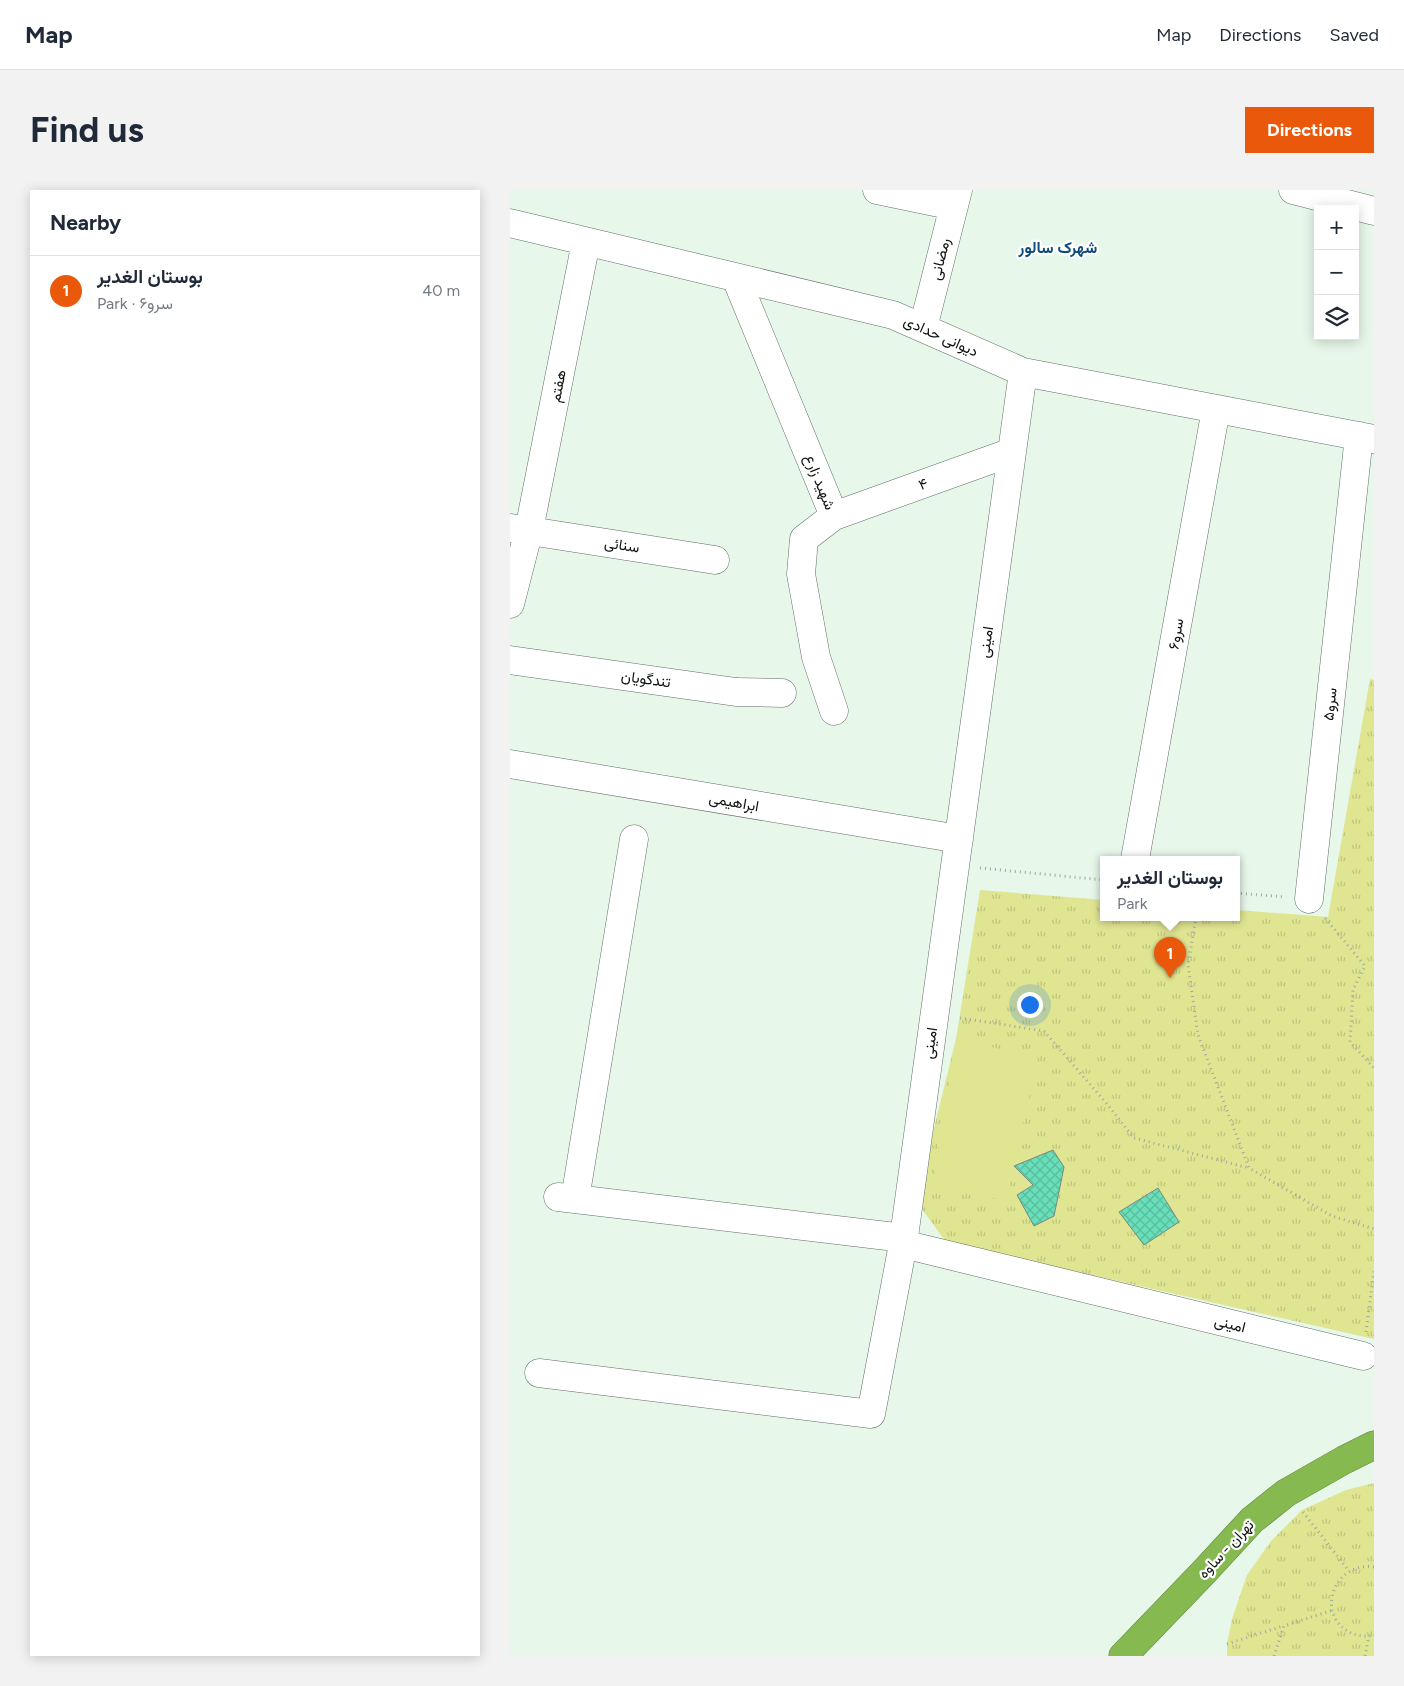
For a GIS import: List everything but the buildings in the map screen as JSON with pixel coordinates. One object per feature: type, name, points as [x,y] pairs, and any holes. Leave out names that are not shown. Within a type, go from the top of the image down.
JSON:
[{"type":"highway","points":[[1344,1460],[1374,1445]]},
{"type":"highway","points":[[1344,1460],[1374,1453]]},
{"type":"highway","name":"تهران - ساوه","points":[[1123,1656],[1204,1573],[1252,1520],[1286,1493],[1344,1460]]},
{"type":"street","points":[[877,190],[956,198]]},
{"type":"street","points":[[1293,190],[1374,211]]},
{"type":"street","name":"رمضانی","points":[[923,328],[956,198]]},
{"type":"street","name":"دیوانی حدادی","points":[[510,223],[893,315],[1023,372],[1366,438]]},
{"type":"street","name":"هفتم","points":[[510,604],[520,529],[586,242]]},
{"type":"street","name":"شهید زارع","points":[[736,278],[834,516],[804,539],[801,574],[816,658],[834,711]]},
{"type":"street","name":"امینی","points":[[1023,372],[903,1241],[1364,1356]]},
{"type":"street","name":"سرو۶","points":[[1136,856],[1216,410]]},
{"type":"street","name":"سرو۵","points":[[1309,899],[1366,438]]},
{"type":"street","name":"۴","points":[[834,516],[1012,452]]},
{"type":"street","name":"سنائی","points":[[520,529],[715,560]]},
{"type":"street","name":"تندگویان","points":[[510,660],[736,692],[782,693]]},
{"type":"street","name":"ابراهیمی","points":[[510,764],[959,839]]},
{"type":"street","points":[[539,1374],[871,1414],[903,1241],[566,1198],[634,839]]},
{"type":"path","points":[[955,866],[1100,880]]},
{"type":"path","points":[[1240,892],[1309,899],[1365,966],[1353,990],[1350,1042],[1374,1068]]},
{"type":"path","points":[[1195,921],[1188,965],[1198,1035],[1249,1168]]},
{"type":"path","points":[[934,1014],[1044,1031],[1134,1138],[1249,1168],[1332,1216],[1374,1229]]},
{"type":"path","points":[[1364,1356],[1374,1271]]},
{"type":"path","points":[[1302,1510],[1349,1571]]},
{"type":"path","points":[[1374,1567],[1360,1567],[1349,1571],[1340,1578],[1334,1588],[1331,1599],[1332,1610],[1346,1630],[1357,1635],[1374,1635]]},
{"type":"path","points":[[1227,1644],[1332,1610]]},
{"type":"path","points":[[1274,1656],[1284,1626]]},
{"type":"path","points":[[1364,1656],[1369,1636]]},
{"type":"green space","points":[[1370,679],[1374,680],[1374,1339],[946,1242],[916,1201],[956,1039],[980,890],[1100,900],[1100,921],[1240,921],[1240,910],[1328,917]]},
{"type":"green space","points":[[956,1039],[1038,1058],[1006,1201],[933,1183]]},
{"type":"green space","points":[[1374,1483],[1374,1656],[1227,1656],[1227,1644],[1232,1619],[1247,1575],[1271,1541],[1302,1510],[1346,1490]]},
{"type":"place","name":"بوستان الغدیر","points":[[1170,978]]},
{"type":"district","name":"شهرک سالور","points":[[1058,247]]}]
